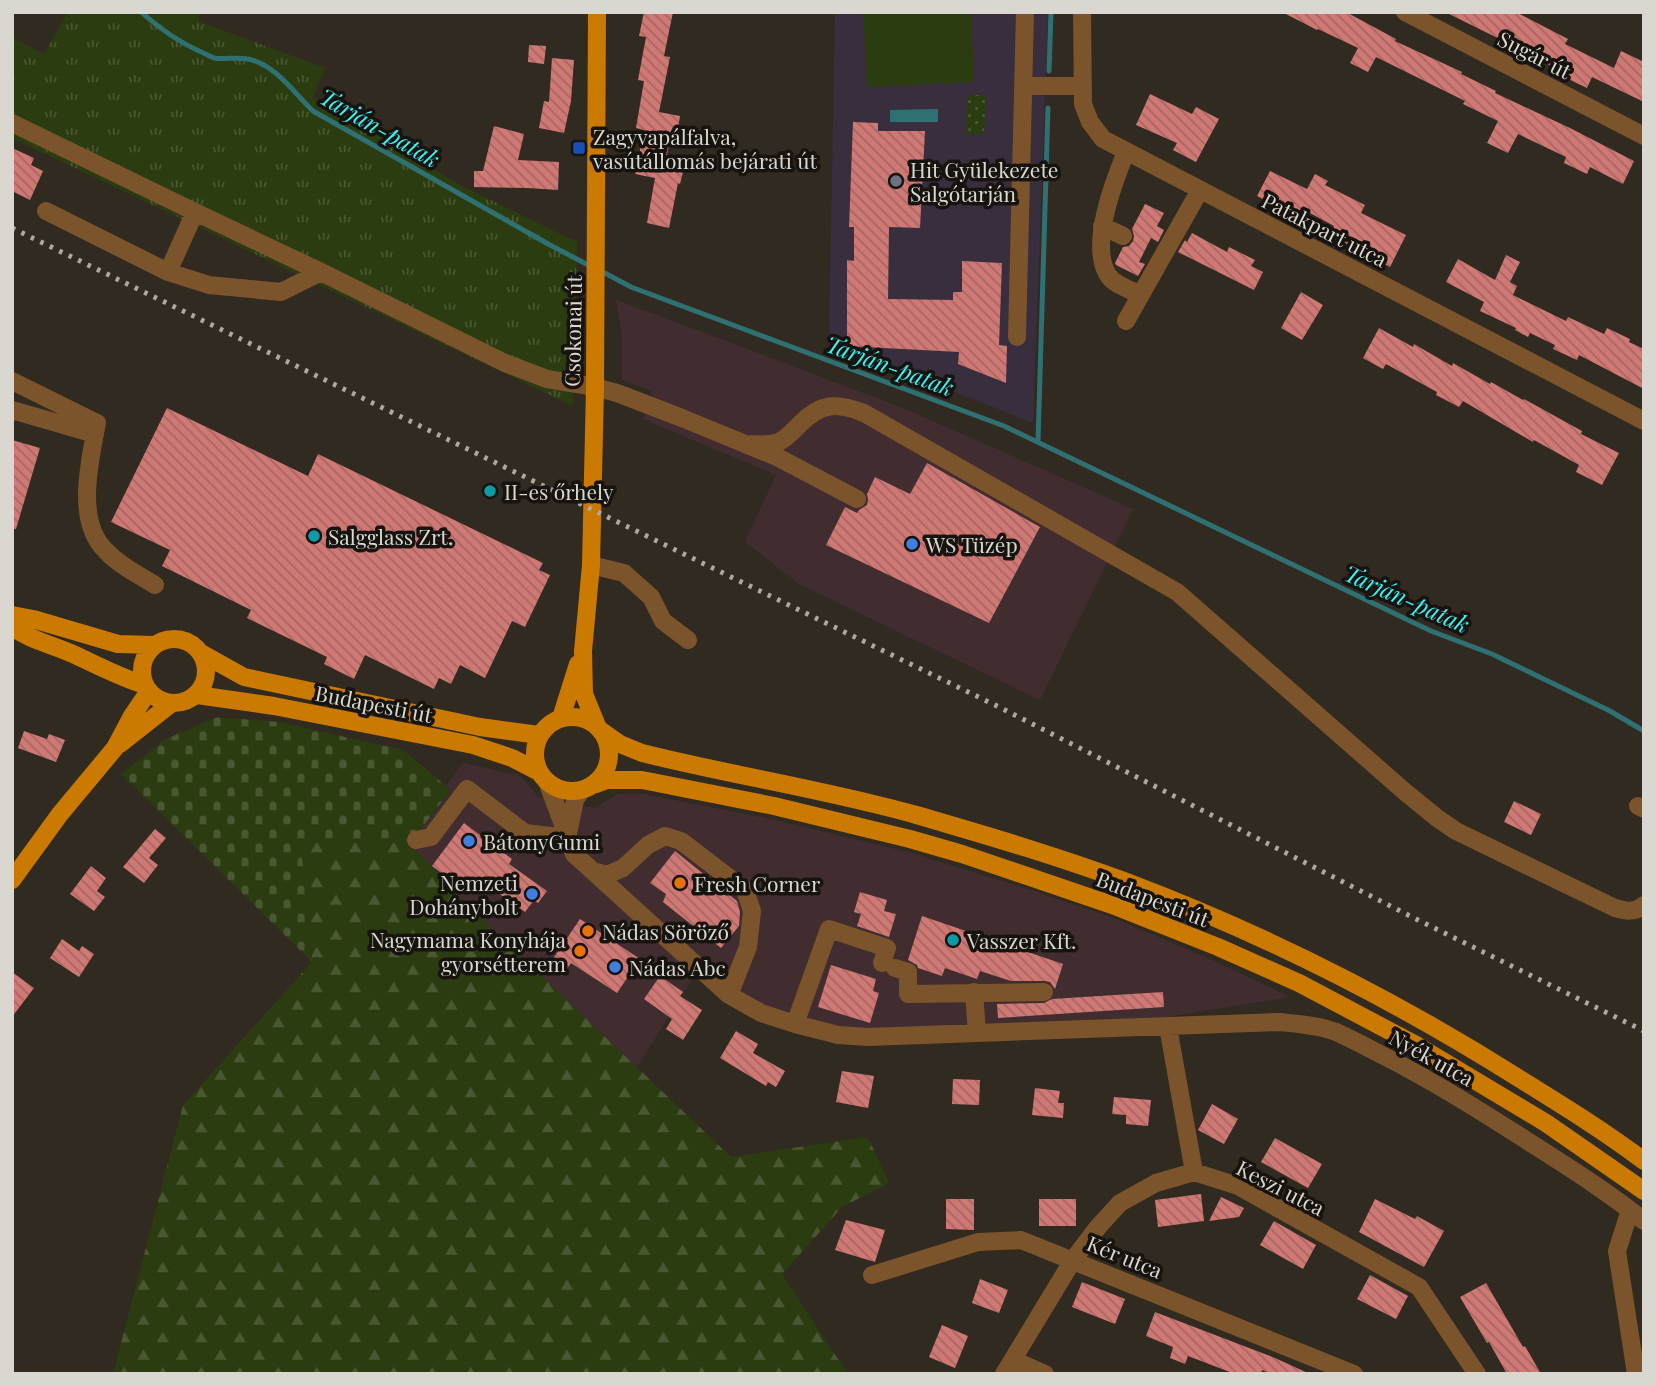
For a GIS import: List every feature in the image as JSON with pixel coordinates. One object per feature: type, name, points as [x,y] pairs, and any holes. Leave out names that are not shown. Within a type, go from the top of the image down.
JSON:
[{"type":"main road","name":"Csokonai út","points":[[583,651],[591,565],[595,387],[597,12]]},
{"type":"main road","points":[[12,615],[118,644],[155,645]]},
{"type":"main road","points":[[12,626],[24,635],[147,688]]},
{"type":"main road","points":[[175,638],[194,645],[201,653],[206,674],[205,682],[197,695],[185,702],[172,704],[155,697],[147,688],[142,673],[143,660],[155,645],[165,639],[175,638]]},
{"type":"main road","points":[[561,718],[583,651]]},
{"type":"main road","points":[[583,651],[584,695],[607,739],[610,755],[606,771],[588,787],[564,791],[544,778],[536,765],[535,750],[540,735],[549,725],[561,718],[580,718],[600,729]]},
{"type":"main road","name":"Budapesti út","points":[[201,653],[244,677],[480,727],[540,735]]},
{"type":"main road","points":[[12,880],[60,814],[115,748],[147,688]]},
{"type":"main road","name":"Budapesti út","points":[[197,695],[261,704],[473,744],[512,758],[544,778]]},
{"type":"main road","points":[[115,748],[172,704]]},
{"type":"main road","name":"Budapesti út","points":[[600,729],[620,744],[642,753],[917,815],[1023,846],[1123,881],[1228,923],[1312,961],[1457,1039],[1611,1136],[1644,1161]]},
{"type":"main road","name":"Budapesti út","points":[[588,787],[607,780],[642,780],[774,806],[962,854],[1112,905],[1299,983],[1416,1045],[1546,1123],[1644,1191]]},
{"type":"street","points":[[1017,337],[1025,12]]},
{"type":"street","name":"Patakpart utca","points":[[1082,12],[1083,104],[1094,129],[1103,139],[1644,421]]},
{"type":"street","name":"Sugár út","points":[[1405,12],[1644,136]]},
{"type":"street","points":[[1025,86],[1081,86]]},
{"type":"street","points":[[12,123],[505,363],[547,379],[617,393],[777,457],[857,499]]},
{"type":"street","points":[[1126,152],[1116,176],[1102,226],[1101,255],[1109,276],[1141,295]]},
{"type":"street","points":[[1126,321],[1199,190]]},
{"type":"street","points":[[46,211],[168,272],[209,285],[281,292],[321,272]]},
{"type":"street","points":[[168,272],[195,212]]},
{"type":"street","points":[[1102,226],[1123,236]]},
{"type":"street","points":[[12,381],[97,423],[87,489],[87,514],[92,533],[103,548],[120,563],[155,585]]},
{"type":"street","points":[[746,444],[777,443],[814,412],[824,407],[841,406],[864,413],[1177,592],[1404,791],[1456,831],[1615,908],[1629,911],[1644,905]]},
{"type":"street","points":[[12,410],[95,434]]},
{"type":"street","points":[[591,565],[624,573],[651,597],[663,621],[688,640]]},
{"type":"street","points":[[544,778],[574,854],[729,995],[761,1013],[838,1035],[867,1037],[1168,1027],[1194,1172],[1156,1183],[1120,1203],[1073,1260],[1008,1367],[1045,1374]]},
{"type":"street","points":[[567,838],[575,800],[588,787]]},
{"type":"street","points":[[416,840],[431,837],[467,789],[525,834],[567,838]]},
{"type":"street","points":[[596,872],[607,875],[623,868],[648,845],[665,836],[681,841],[745,890],[752,911],[748,947],[729,995]]},
{"type":"street","points":[[795,1024],[829,929],[887,948],[888,965],[908,972],[908,994],[1044,992]]},
{"type":"street","points":[[974,992],[977,1033]]},
{"type":"street","name":"Nyék utca","points":[[1168,1027],[1279,1022],[1310,1025],[1335,1032],[1411,1070],[1483,1112],[1637,1215]]},
{"type":"street","name":"Keszi utca","points":[[1194,1172],[1238,1186],[1419,1287],[1477,1374]]},
{"type":"street","points":[[1636,1374],[1617,1251],[1637,1215]]},
{"type":"street","name":"Kér utca","points":[[872,1275],[978,1242],[1021,1240],[1354,1374]]},
{"type":"shaded area","points":[[835,12],[1048,12],[1033,423],[829,342]]},
{"type":"shaded area","points":[[616,300],[903,408],[1133,509],[1040,700],[799,584],[745,542],[776,475],[643,419],[652,391],[622,380],[622,336]]},
{"type":"shaded area","points":[[463,763],[521,776],[538,797],[594,808],[618,794],[639,793],[775,820],[908,852],[1114,918],[1290,997],[1167,1017],[869,1031],[836,1029],[760,1004],[726,983],[703,962],[637,1067],[471,909],[410,843],[451,791],[446,786]]},
{"type":"green space","points":[[68,12],[201,12],[198,21],[325,68],[313,97],[462,186],[577,242],[573,406],[12,138],[12,37],[44,54]]},
{"type":"green space","points":[[863,12],[971,12],[974,82],[867,87]]},
{"type":"green space","points":[[967,95],[986,95],[984,134],[966,134]]},
{"type":"green space","points":[[217,717],[279,722],[403,750],[451,790],[410,843],[300,843],[311,927],[312,962],[121,774],[164,740]]},
{"type":"green space","points":[[299,843],[410,843],[471,909],[731,1157],[868,1137],[889,1183],[842,1207],[782,1274],[848,1374],[113,1374],[183,1105],[312,962],[311,927]]},
{"type":"water","points":[[938,109],[938,122],[890,122],[890,110]]},
{"type":"building","points":[[644,12],[673,12],[664,56],[670,57],[659,112],[680,116],[677,135],[671,134],[666,160],[685,164],[680,184],[678,183],[669,228],[647,223],[655,178],[635,174],[644,130],[636,128],[644,81],[638,80],[646,37],[639,36]]},
{"type":"building","points":[[1282,12],[1346,12],[1396,39],[1395,41],[1462,72],[1461,74],[1496,91],[1495,93],[1634,161],[1623,184],[1590,167],[1587,174],[1564,163],[1566,157],[1518,134],[1508,153],[1487,143],[1498,121],[1463,104],[1465,101],[1376,57],[1368,72],[1350,63],[1358,48]]},
{"type":"building","points":[[1445,12],[1516,12],[1568,39],[1565,44],[1614,68],[1621,51],[1644,62],[1644,102],[1592,77],[1587,88],[1564,77],[1566,73]]},
{"type":"building","points":[[529,45],[546,46],[544,64],[528,62]]},
{"type":"building","points":[[552,58],[574,60],[571,101],[564,133],[539,128],[544,101],[549,102]]},
{"type":"building","points":[[1150,94],[1192,114],[1196,107],[1219,119],[1196,162],[1173,150],[1177,143],[1136,125]]},
{"type":"building","points":[[853,122],[878,123],[878,131],[925,131],[920,228],[889,227],[888,299],[953,300],[953,292],[962,292],[962,261],[1002,263],[999,345],[1007,346],[1006,383],[958,364],[959,352],[847,346],[847,260],[854,261],[854,227],[849,227]]},
{"type":"building","points":[[494,126],[524,134],[518,160],[559,162],[558,190],[474,187],[474,171],[483,171]]},
{"type":"building","points":[[12,148],[34,158],[31,165],[43,171],[30,200],[12,191]]},
{"type":"building","points":[[1270,171],[1307,189],[1315,174],[1328,181],[1325,185],[1365,205],[1361,213],[1406,235],[1390,267],[1329,236],[1334,226],[1310,213],[1304,223],[1292,216],[1293,214],[1257,196]]},
{"type":"building","points":[[1145,204],[1164,213],[1157,226],[1164,230],[1158,242],[1151,238],[1139,262],[1145,264],[1138,276],[1115,263],[1123,247],[1129,246],[1133,241],[1132,229]]},
{"type":"building","points":[[1192,233],[1227,252],[1229,247],[1255,260],[1251,266],[1263,272],[1254,290],[1178,252]]},
{"type":"building","points":[[1506,255],[1520,262],[1510,282],[1517,286],[1513,295],[1566,321],[1568,317],[1604,334],[1607,328],[1644,349],[1644,389],[1579,355],[1577,360],[1553,349],[1555,345],[1530,333],[1528,337],[1515,330],[1516,328],[1480,311],[1484,302],[1446,282],[1458,259],[1495,280]]},
{"type":"building","points":[[1301,292],[1323,305],[1302,340],[1281,328]]},
{"type":"building","points":[[1379,328],[1413,347],[1414,344],[1452,366],[1453,363],[1524,399],[1582,431],[1581,434],[1619,453],[1602,485],[1576,472],[1579,465],[1463,401],[1459,407],[1386,364],[1383,369],[1363,358]]},
{"type":"building","name":"Salgglass Zrt.","points":[[167,408],[308,476],[318,454],[543,563],[539,570],[550,575],[525,627],[512,621],[485,678],[460,665],[451,684],[439,678],[434,689],[365,655],[354,679],[324,664],[327,657],[247,618],[251,610],[162,566],[170,550],[111,522]]},
{"type":"building","points":[[12,440],[40,448],[16,529],[12,529]]},
{"type":"building","points":[[927,463],[1040,527],[989,623],[826,545],[845,507],[857,513],[867,505],[867,494],[875,477],[910,494]]},
{"type":"building","points":[[24,731],[47,739],[49,734],[65,740],[56,762],[18,748]]},
{"type":"building","points":[[1514,801],[1541,814],[1531,835],[1504,822]]},
{"type":"building","name":"BátonyGumi","points":[[464,823],[512,859],[509,864],[547,891],[538,903],[534,900],[525,912],[491,888],[486,895],[476,888],[471,895],[432,866]]},
{"type":"building","points":[[155,829],[166,838],[149,858],[158,865],[144,883],[123,867]]},
{"type":"building","points":[[675,851],[737,901],[740,912],[739,926],[721,948],[663,902],[666,894],[650,883]]},
{"type":"building","points":[[91,866],[106,878],[97,891],[105,897],[94,911],[70,894]]},
{"type":"building","points":[[860,892],[887,900],[884,911],[896,914],[889,937],[857,926],[861,914],[854,912]]},
{"type":"building","name":"Vasszer Kft.","points":[[922,916],[1063,964],[1055,989],[1050,982],[1011,981],[980,971],[977,979],[945,968],[942,976],[918,968],[908,960]]},
{"type":"building","points":[[580,919],[640,959],[617,993],[571,963],[562,976],[548,966]]},
{"type":"building","points":[[62,939],[79,951],[82,946],[94,954],[79,977],[50,958]]},
{"type":"building","points":[[831,965],[876,979],[873,991],[879,993],[870,1023],[818,1007]]},
{"type":"building","points":[[12,972],[34,988],[12,1017]]},
{"type":"building","points":[[660,976],[683,992],[680,996],[702,1010],[683,1040],[666,1029],[672,1019],[644,999]]},
{"type":"building","points":[[1163,992],[1164,1007],[998,1018],[997,1004],[1044,1003],[1052,999]]},
{"type":"building","points":[[736,1031],[758,1044],[753,1053],[785,1071],[776,1087],[768,1082],[766,1086],[720,1058]]},
{"type":"building","points":[[842,1071],[874,1076],[868,1108],[836,1102]]},
{"type":"building","points":[[953,1079],[980,1080],[979,1105],[952,1104]]},
{"type":"building","points":[[1035,1088],[1060,1091],[1058,1103],[1064,1103],[1063,1118],[1032,1115]]},
{"type":"building","points":[[1114,1097],[1151,1100],[1148,1126],[1126,1124],[1126,1115],[1112,1114]]},
{"type":"building","points":[[1212,1104],[1238,1119],[1224,1144],[1198,1130]]},
{"type":"building","points":[[1275,1138],[1322,1164],[1308,1188],[1261,1162]]},
{"type":"building","points":[[1201,1194],[1204,1221],[1158,1227],[1155,1200]]},
{"type":"building","points":[[1221,1197],[1244,1208],[1239,1217],[1209,1221]]},
{"type":"building","points":[[946,1199],[974,1199],[974,1230],[946,1229]]},
{"type":"building","points":[[1039,1199],[1076,1199],[1076,1226],[1039,1226]]},
{"type":"building","points":[[1375,1199],[1415,1219],[1417,1216],[1444,1231],[1424,1267],[1359,1232]]},
{"type":"building","points":[[846,1220],[885,1230],[875,1262],[835,1250]]},
{"type":"building","points":[[1274,1221],[1316,1245],[1303,1269],[1260,1245]]},
{"type":"building","points":[[1370,1275],[1408,1296],[1396,1319],[1357,1299]]},
{"type":"building","points":[[980,1279],[1008,1290],[999,1313],[972,1303]]},
{"type":"building","points":[[1082,1282],[1125,1299],[1115,1324],[1072,1307]]},
{"type":"building","points":[[1486,1283],[1541,1374],[1507,1374],[1489,1342],[1487,1343],[1460,1297]]},
{"type":"building","points":[[1155,1312],[1310,1374],[1272,1374],[1262,1370],[1261,1374],[1235,1374],[1188,1356],[1185,1364],[1170,1358],[1173,1347],[1146,1336]]},
{"type":"building","points":[[942,1325],[968,1336],[955,1368],[929,1357]]},
{"type":"waterway","name":"Tarján-patak","points":[[141,12],[161,29],[212,57],[247,59],[261,63],[313,111],[592,267]]},
{"type":"waterway","points":[[1049,71],[1051,12]]},
{"type":"waterway","points":[[1038,442],[1048,108]]},
{"type":"waterway","name":"Tarján-patak","points":[[601,271],[631,287],[1004,426],[1431,631],[1492,654],[1610,711],[1644,731]]},
{"type":"railway","points":[[12,228],[995,705],[1416,919],[1644,1031]]},
{"type":"place","name":"Zagyvapálfalva, vasútállomás bejárati út","points":[[579,148]]},
{"type":"place","name":"Hit Gyülekezete Salgótarján","points":[[896,181]]},
{"type":"place","name":"II-es őrhely","points":[[490,491]]},
{"type":"place","name":"Salgglass Zrt.","points":[[314,536]]},
{"type":"place","name":"WS Tüzép","points":[[912,544]]},
{"type":"place","name":"BátonyGumi","points":[[469,841]]},
{"type":"place","name":"Fresh Corner","points":[[680,883]]},
{"type":"place","name":"Nemzeti Dohánybolt","points":[[532,894]]},
{"type":"place","name":"Nádas Söröző","points":[[588,931]]},
{"type":"place","name":"Vasszer Kft.","points":[[953,940]]},
{"type":"place","name":"Nagymama Konyhája gyorsétterem","points":[[580,951]]},
{"type":"place","name":"Nádas Abc","points":[[615,967]]}]
